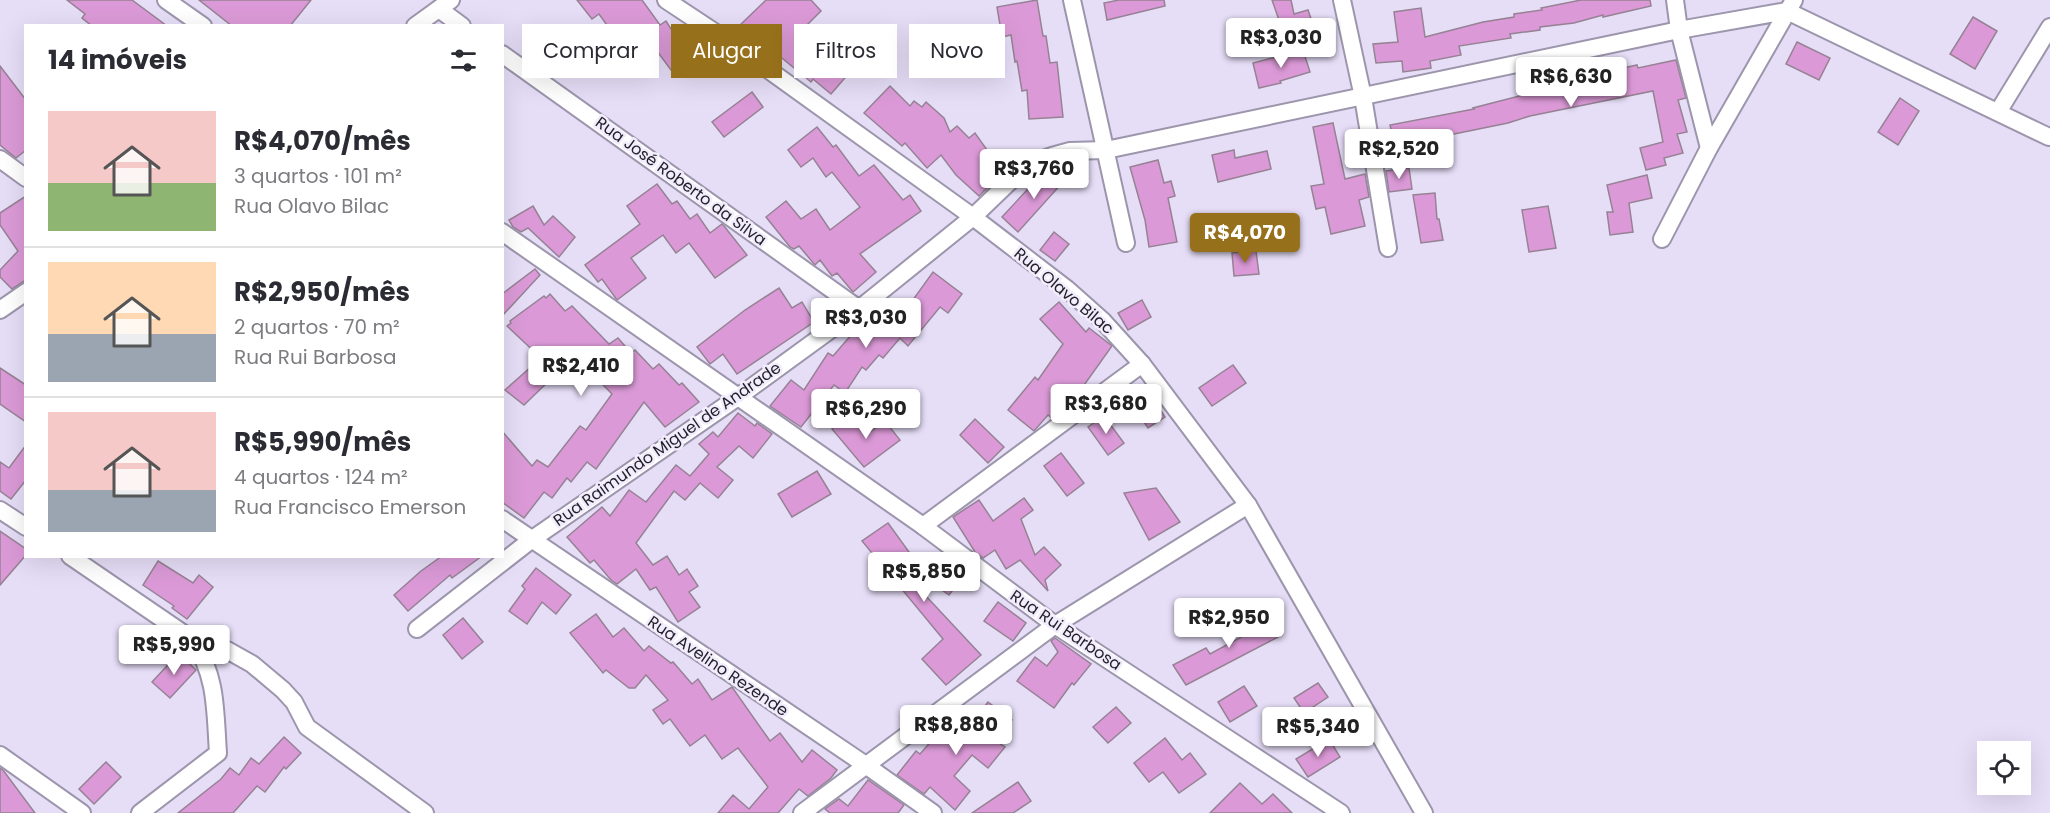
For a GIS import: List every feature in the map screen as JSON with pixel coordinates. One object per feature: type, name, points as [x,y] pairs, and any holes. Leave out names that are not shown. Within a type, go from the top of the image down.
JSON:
[{"type":"street","points":[[166,0],[200,24]]},
{"type":"street","name":"Rua Olavo Bilac","points":[[666,0],[734,45],[973,217],[1067,289],[1103,321],[1142,364],[1248,505],[1424,813]]},
{"type":"street","points":[[1072,0],[1126,243]]},
{"type":"street","points":[[1342,0],[1363,97],[1388,248]]},
{"type":"street","points":[[1675,0],[1679,30],[1709,148]]},
{"type":"street","points":[[418,24],[445,4],[460,24]]},
{"type":"street","points":[[1106,150],[1790,5],[2049,137]]},
{"type":"street","points":[[1662,238],[1709,148],[1790,5]]},
{"type":"street","points":[[1998,112],[2050,27]]},
{"type":"street","name":"Rua José Roberto da Silva","points":[[504,55],[859,309]]},
{"type":"street","name":"Rua Raimundo Miguel de Andrade","points":[[417,629],[531,540],[738,397],[859,309],[973,217],[1026,165],[1070,151],[1106,150]]},
{"type":"street","points":[[0,159],[24,177]]},
{"type":"street","name":"Rua Rui Barbosa","points":[[504,233],[923,526],[1054,625],[1341,813]]},
{"type":"street","points":[[0,310],[24,293]]},
{"type":"street","points":[[923,526],[1142,364]]},
{"type":"street","points":[[802,813],[1054,625],[1248,505]]},
{"type":"street","points":[[0,510],[24,526]]},
{"type":"street","name":"Rua Avelino Rezende","points":[[504,520],[933,813]]},
{"type":"street","points":[[73,558],[193,640],[227,650],[252,664],[294,702],[307,727],[425,813]]},
{"type":"street","points":[[140,813],[218,753],[213,682],[202,653],[193,640]]},
{"type":"street","points":[[0,755],[82,813]]},
{"type":"building","points":[[67,0],[132,0],[164,24],[90,24],[82,18],[85,14]]},
{"type":"building","points":[[199,0],[311,0],[292,24],[229,24]]},
{"type":"building","points":[[577,0],[642,0],[660,25],[666,21],[671,29],[671,70],[659,54],[659,24],[606,24],[599,14],[592,19]]},
{"type":"building","points":[[766,0],[811,0],[821,11],[808,24],[794,24],[794,68],[782,58],[782,24],[741,24]]},
{"type":"building","points":[[1037,0],[1050,63],[1057,62],[1063,117],[1029,119],[1027,90],[1022,91],[1011,35],[1005,36],[1005,24],[1000,24],[997,7]]},
{"type":"building","points":[[1119,0],[1164,0],[1165,6],[1107,20],[1104,3]]},
{"type":"building","points":[[1272,0],[1291,0],[1294,14],[1308,10],[1315,30],[1286,40]]},
{"type":"building","points":[[1581,0],[1650,0],[1651,6],[1574,23],[1540,27],[1540,30],[1510,34],[1511,38],[1459,46],[1461,55],[1430,61],[1431,68],[1403,72],[1402,61],[1376,63],[1373,44],[1398,42],[1394,12],[1421,8],[1425,37],[1483,22],[1514,17],[1514,14],[1542,10],[1541,8]]},
{"type":"building","points":[[1973,17],[1997,31],[1975,69],[1950,54]]},
{"type":"building","points":[[1797,42],[1830,58],[1819,80],[1786,64]]},
{"type":"building","points":[[1303,50],[1310,72],[1280,81],[1281,83],[1259,88],[1253,63]]},
{"type":"building","points":[[1676,60],[1686,98],[1678,100],[1687,132],[1677,134],[1683,153],[1664,158],[1666,165],[1646,170],[1640,148],[1663,142],[1653,91],[1395,146],[1390,125],[1474,109],[1531,93],[1559,88],[1557,78],[1578,73],[1581,86],[1616,77],[1614,70],[1637,65],[1638,68]]},
{"type":"building","points":[[0,66],[24,97],[24,152],[16,158],[0,145]]},
{"type":"building","points":[[806,78],[845,78],[831,94],[813,79],[811,82]]},
{"type":"building","points":[[890,86],[910,106],[914,101],[922,107],[926,102],[944,118],[950,132],[957,126],[969,138],[975,133],[987,150],[1007,168],[979,196],[956,175],[941,155],[927,168],[905,143],[902,146],[864,113]]},
{"type":"building","points":[[752,92],[763,107],[724,137],[712,122]]},
{"type":"building","points":[[1900,98],[1919,111],[1898,145],[1878,132]]},
{"type":"building","points":[[1333,123],[1345,179],[1365,174],[1369,197],[1359,200],[1365,226],[1331,234],[1325,207],[1316,209],[1311,186],[1324,184],[1313,127]]},
{"type":"building","points":[[817,127],[833,147],[836,145],[859,176],[874,165],[903,200],[910,195],[921,211],[860,254],[876,272],[853,292],[837,273],[832,276],[820,260],[815,265],[799,246],[794,249],[790,247],[766,217],[786,201],[801,219],[816,209],[830,230],[860,207],[832,172],[826,177],[813,158],[801,167],[788,150]]},
{"type":"building","points":[[1234,150],[1235,158],[1267,151],[1271,169],[1218,182],[1212,155]]},
{"type":"building","points":[[1158,160],[1164,183],[1171,181],[1175,196],[1168,198],[1177,242],[1149,247],[1145,220],[1130,167]]},
{"type":"building","points":[[1409,168],[1412,189],[1389,192],[1386,171]]},
{"type":"building","points":[[1072,172],[1018,232],[1002,217],[1040,176]]},
{"type":"building","points":[[1647,175],[1652,198],[1629,203],[1633,232],[1610,235],[1607,212],[1613,212],[1607,185]]},
{"type":"building","points":[[657,184],[672,204],[677,201],[690,219],[697,214],[710,233],[722,224],[747,255],[715,278],[689,243],[676,253],[663,235],[631,258],[646,278],[617,300],[602,279],[598,282],[585,265],[640,224],[627,206]]},
{"type":"building","points":[[1435,193],[1437,219],[1439,219],[1443,240],[1421,243],[1413,195]]},
{"type":"building","points":[[24,197],[24,281],[12,289],[0,277],[0,270],[18,251],[0,225],[0,213]]},
{"type":"building","points":[[533,206],[544,225],[553,216],[575,237],[559,257],[528,228],[521,232],[513,227],[509,220]]},
{"type":"building","points":[[1548,206],[1556,248],[1529,252],[1522,210]]},
{"type":"building","points":[[1054,232],[1069,244],[1055,261],[1040,250]]},
{"type":"building","points":[[1256,251],[1259,274],[1234,276],[1232,253]]},
{"type":"building","points":[[535,269],[540,275],[504,314],[504,292]]},
{"type":"building","points":[[933,272],[962,294],[948,313],[940,307],[908,346],[900,338],[883,358],[879,355],[866,370],[862,367],[845,393],[834,385],[801,427],[770,406],[791,380],[804,390],[828,353],[833,356],[865,319],[876,328],[896,304],[905,311]]},
{"type":"building","points":[[779,288],[792,308],[802,302],[814,322],[737,374],[723,354],[710,364],[697,347],[745,310]]},
{"type":"building","points":[[550,294],[565,311],[572,306],[609,344],[618,338],[631,353],[635,350],[653,369],[659,364],[679,385],[682,383],[699,402],[665,427],[644,402],[596,469],[587,462],[571,482],[567,478],[552,498],[544,492],[524,518],[504,503],[504,433],[532,466],[537,460],[548,467],[580,426],[586,430],[612,394],[579,360],[555,378],[554,376],[524,405],[505,390],[541,358],[507,326],[511,323],[510,321],[544,296],[546,298]]},
{"type":"building","points":[[1142,300],[1151,317],[1128,330],[1118,313]]},
{"type":"building","points":[[1059,302],[1086,332],[1089,328],[1112,346],[1071,404],[1069,401],[1052,418],[1048,415],[1034,431],[1008,410],[1035,377],[1038,380],[1063,344],[1040,319]]},
{"type":"building","points":[[1233,365],[1246,383],[1212,406],[1199,388]]},
{"type":"building","points":[[0,368],[24,384],[24,421],[0,404]]},
{"type":"building","points":[[1145,387],[1165,417],[1148,428],[1128,398]]},
{"type":"building","points":[[738,413],[755,426],[757,423],[772,434],[753,458],[739,446],[717,467],[733,480],[718,498],[700,483],[685,500],[674,491],[636,543],[653,565],[667,556],[679,575],[687,569],[698,586],[689,592],[700,607],[678,622],[656,587],[650,590],[636,569],[617,584],[594,560],[590,563],[567,537],[602,507],[610,516],[629,490],[646,502],[676,465],[690,476],[709,454],[699,444],[713,432],[718,437]]},
{"type":"building","points":[[851,416],[866,435],[885,421],[900,440],[864,467],[832,429]]},
{"type":"building","points":[[1104,416],[1124,443],[1108,455],[1088,427]]},
{"type":"building","points":[[975,419],[1004,447],[988,463],[960,435]]},
{"type":"building","points":[[24,448],[24,483],[11,499],[0,491],[0,462],[9,468]]},
{"type":"building","points":[[1061,453],[1084,483],[1067,496],[1044,466]]},
{"type":"building","points":[[817,471],[831,494],[792,517],[778,494]]},
{"type":"building","points":[[1156,488],[1180,522],[1149,540],[1124,493]]},
{"type":"building","points":[[1024,498],[1033,510],[1021,519],[1035,555],[1044,547],[1061,565],[1045,580],[1048,591],[1020,560],[1006,569],[995,550],[983,558],[975,552],[953,517],[979,500],[993,521]]},
{"type":"building","points":[[888,523],[914,559],[921,553],[952,591],[949,595],[916,572],[910,579],[981,655],[946,685],[922,659],[943,639],[862,541]]},
{"type":"building","points":[[0,531],[24,548],[24,557],[0,585]]},
{"type":"building","points":[[439,558],[479,558],[452,578],[450,575],[408,611],[394,595]]},
{"type":"building","points":[[158,561],[193,583],[199,575],[213,587],[187,619],[172,608],[174,606],[143,585]]},
{"type":"building","points":[[536,568],[571,595],[556,614],[542,602],[527,624],[509,611],[525,589],[522,586]]},
{"type":"building","points":[[998,602],[1026,623],[1013,641],[984,621]]},
{"type":"building","points":[[1269,611],[1282,635],[1186,685],[1173,665],[1206,648],[1210,654],[1247,634],[1242,625]]},
{"type":"building","points":[[596,614],[613,637],[624,628],[644,651],[649,646],[671,663],[673,662],[692,684],[698,679],[712,700],[732,687],[770,741],[780,733],[802,762],[812,750],[837,770],[831,778],[808,796],[799,789],[778,813],[718,813],[733,795],[749,809],[768,787],[738,748],[722,759],[705,735],[690,746],[670,719],[663,724],[653,710],[668,700],[646,675],[635,688],[629,688],[606,670],[603,673],[570,633]]},
{"type":"building","points":[[463,618],[483,642],[462,659],[443,635]]},
{"type":"building","points":[[1055,638],[1091,664],[1074,685],[1072,683],[1054,708],[1017,681],[1035,657],[1047,666],[1058,652],[1051,641]]},
{"type":"building","points":[[179,653],[196,670],[170,698],[152,682]]},
{"type":"building","points":[[1318,683],[1328,697],[1304,713],[1294,698]]},
{"type":"building","points":[[1244,686],[1257,706],[1230,722],[1218,702]]},
{"type":"building","points":[[988,702],[1012,720],[996,741],[1005,747],[988,768],[972,755],[954,776],[970,791],[955,810],[930,787],[924,794],[897,775],[916,751],[920,754],[941,730],[956,743]]},
{"type":"building","points":[[1116,707],[1131,723],[1108,743],[1093,727]]},
{"type":"building","points":[[284,737],[301,753],[286,769],[284,767],[265,792],[257,786],[233,813],[178,813],[221,779],[230,768],[239,775],[251,758],[259,764]]},
{"type":"building","points":[[1165,738],[1182,760],[1190,753],[1206,774],[1179,793],[1163,772],[1149,782],[1134,763]]},
{"type":"building","points":[[1329,739],[1340,757],[1308,777],[1296,759]]},
{"type":"building","points":[[106,762],[121,777],[94,804],[79,789]]},
{"type":"building","points":[[0,768],[3,770],[35,813],[0,813]]},
{"type":"building","points":[[868,780],[904,805],[898,813],[830,813],[825,809],[839,799],[848,806]]},
{"type":"building","points":[[1018,782],[1031,801],[1013,813],[972,813]]},
{"type":"building","points":[[1240,783],[1262,804],[1273,794],[1292,813],[1210,813]]}]
